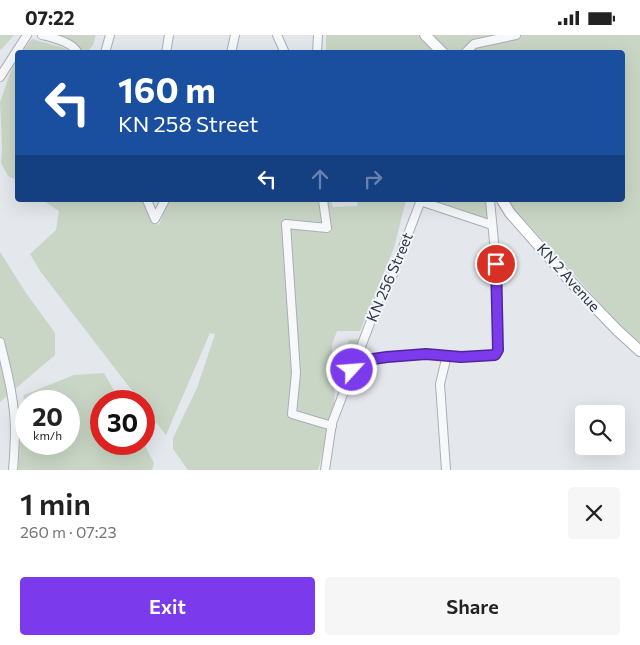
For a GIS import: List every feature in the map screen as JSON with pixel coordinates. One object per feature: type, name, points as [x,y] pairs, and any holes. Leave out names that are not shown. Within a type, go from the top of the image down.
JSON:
[{"type":"main road","points":[[425,35],[440,50]]},
{"type":"main road","name":"KN 2 Avenue","points":[[503,202],[510,213],[570,281],[640,351]]},
{"type":"street","points":[[17,50],[27,35]]},
{"type":"street","points":[[42,35],[56,39],[77,50]]},
{"type":"street","points":[[106,50],[110,35]]},
{"type":"street","points":[[166,50],[169,35]]},
{"type":"street","points":[[232,50],[235,35]]},
{"type":"street","points":[[277,35],[284,50]]},
{"type":"street","points":[[317,50],[318,35]]},
{"type":"street","points":[[468,50],[474,44],[516,35]]},
{"type":"street","points":[[0,77],[15,54]]},
{"type":"street","points":[[148,202],[154,218],[157,219],[165,202]]},
{"type":"street","points":[[323,202],[327,228],[286,224],[296,373],[292,414],[332,427]]},
{"type":"street","name":"KN 256 Street","points":[[325,470],[332,427],[352,370],[383,289],[393,274],[421,202]]},
{"type":"street","points":[[424,202],[492,225]]},
{"type":"street","points":[[352,370],[373,359],[426,354],[461,357],[495,355],[497,353],[498,298],[490,202]]},
{"type":"street","points":[[0,342],[13,411],[15,431],[13,470]]},
{"type":"street","points":[[446,470],[440,385],[447,355]]},
{"type":"green space","points":[[0,35],[14,35],[1,50],[0,49]]},
{"type":"green space","points":[[54,35],[96,35],[93,45],[89,50],[80,50],[77,45]]},
{"type":"green space","points":[[326,35],[640,35],[640,347],[508,202],[625,202],[625,50],[326,50]]},
{"type":"green space","points":[[32,39],[68,50],[24,50]]},
{"type":"green space","points":[[14,63],[15,179],[8,176],[1,163],[0,102]]},
{"type":"green space","points":[[45,202],[144,202],[152,222],[159,225],[170,202],[331,202],[333,207],[357,206],[358,202],[406,202],[394,248],[360,331],[337,331],[332,345],[332,351],[345,352],[349,340],[359,339],[353,357],[343,364],[346,370],[344,381],[335,385],[334,408],[318,470],[188,470],[173,449],[173,438],[197,388],[215,334],[210,333],[166,435],[155,421],[155,390],[132,390],[40,271],[30,254],[56,230],[59,211]]},
{"type":"green space","points":[[430,202],[486,202],[489,221]]},
{"type":"green space","points":[[0,252],[26,293],[55,333],[55,355],[0,402]]},
{"type":"green space","points":[[104,373],[114,390],[90,390],[90,455],[150,455],[154,463],[152,470],[18,470],[19,455],[80,455],[80,390],[36,390],[74,375]]},
{"type":"route","points":[[352,370],[373,359],[387,357],[426,354],[461,357],[495,355],[498,350],[496,264]]}]
